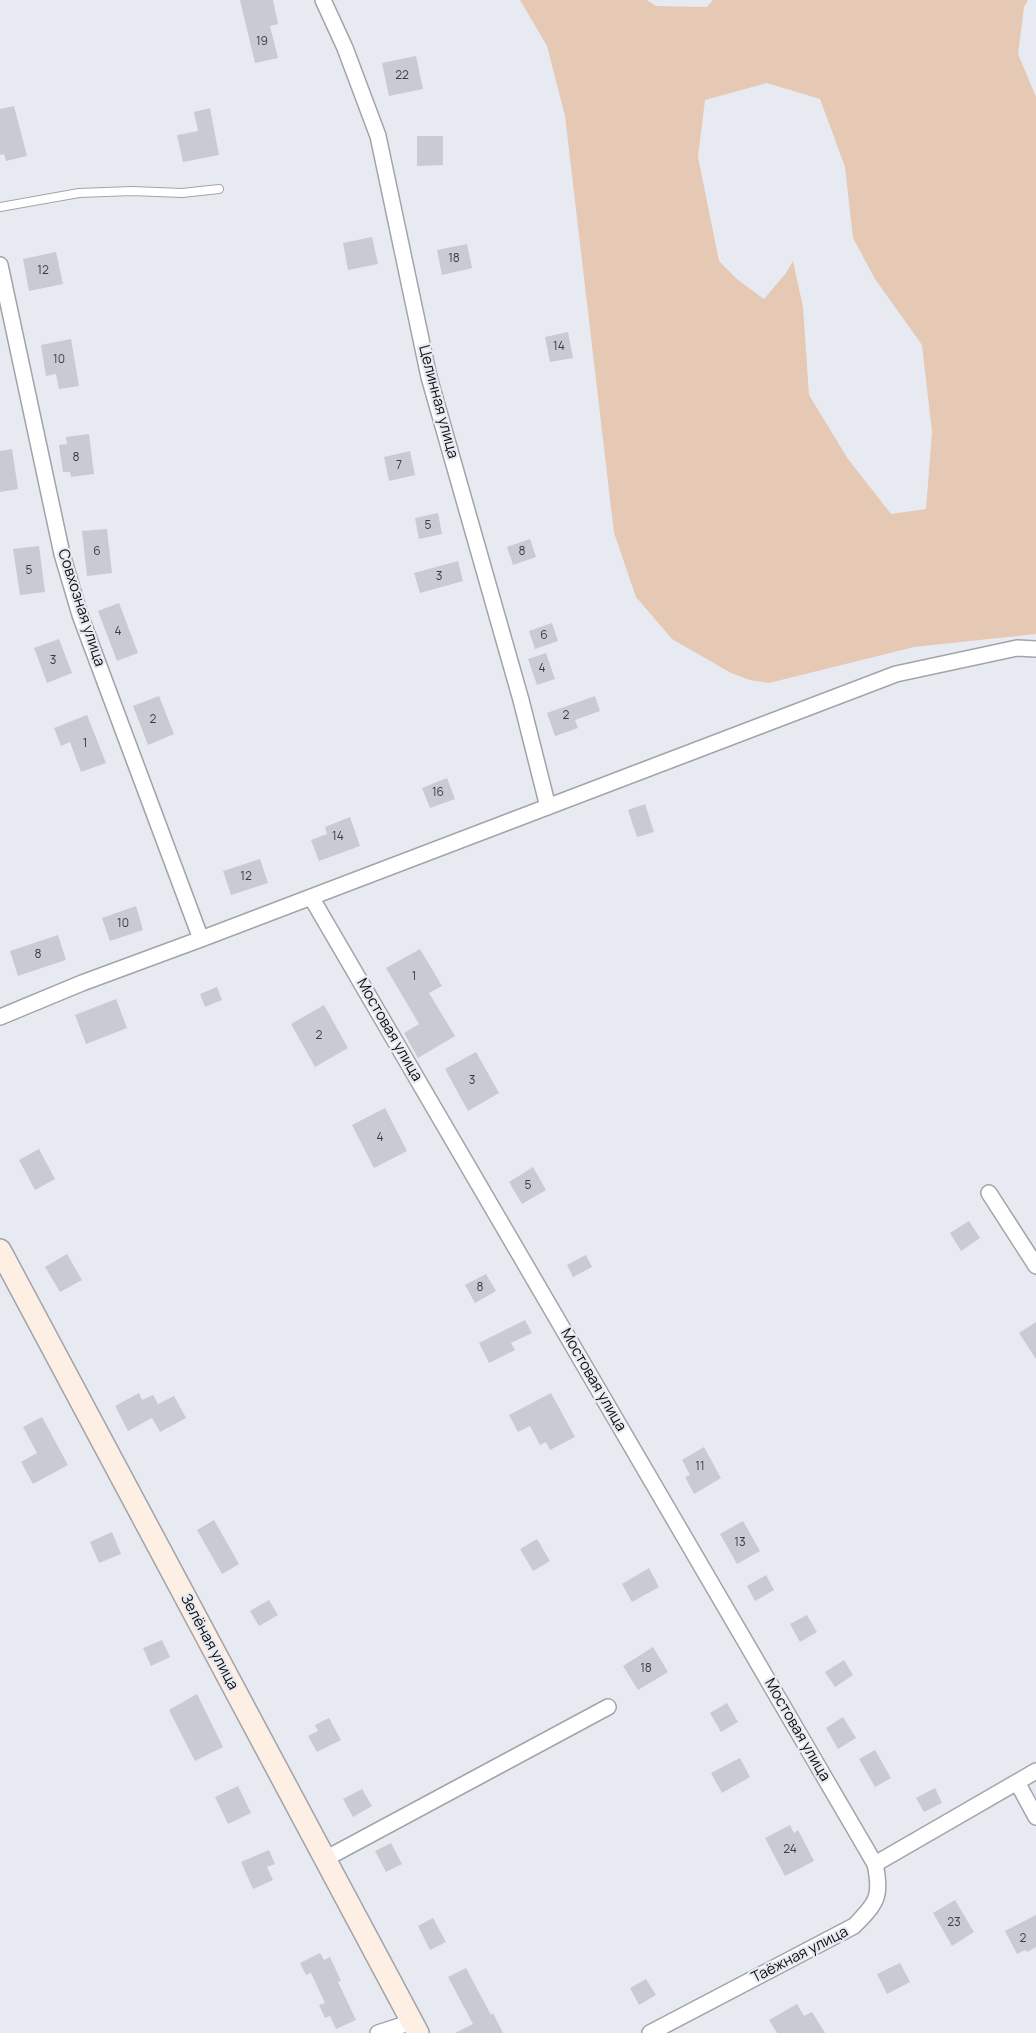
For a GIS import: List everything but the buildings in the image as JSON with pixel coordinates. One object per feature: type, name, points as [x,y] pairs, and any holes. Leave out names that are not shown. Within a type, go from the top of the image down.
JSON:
[{"type":"main road","name":"Зелёная улица","points":[[0,1250],[415,2028]]},
{"type":"street","name":"Целинная улица","points":[[323,0],[345,48],[378,136],[429,377],[521,700],[548,808]]},
{"type":"street","name":"Совхозная улица","points":[[0,265],[62,554],[80,614],[201,939]]},
{"type":"street","points":[[0,1017],[82,982],[548,808],[896,674],[1017,648],[1036,649]]},
{"type":"street","name":"Мостовая улица","points":[[311,897],[874,1864]]},
{"type":"street","points":[[989,1193],[1036,1266]]},
{"type":"street","points":[[325,1859],[608,1706]]},
{"type":"street","points":[[874,1864],[1036,1771]]},
{"type":"street","points":[[1017,1782],[1036,1817]]},
{"type":"street","name":"Таёжная улица","points":[[650,2033],[854,1926],[869,1912],[877,1900],[879,1881],[874,1864]]},
{"type":"street","points":[[378,2033],[415,2028]]},
{"type":"lane","points":[[0,207],[79,193],[132,191],[182,193],[219,189]]},
{"type":"shaded area","points":[[520,0],[647,0],[656,6],[707,7],[713,0],[1028,0],[1024,7],[1018,54],[1036,97],[1036,634],[914,647],[769,683],[750,680],[731,673],[672,639],[636,597],[614,533],[565,116],[547,46]],"holes":[[[767,83],[820,99],[845,167],[853,238],[875,279],[922,345],[932,432],[926,509],[891,514],[848,459],[809,395],[803,307],[793,261],[786,273],[764,299],[738,280],[719,261],[698,157],[705,100]]]}]
